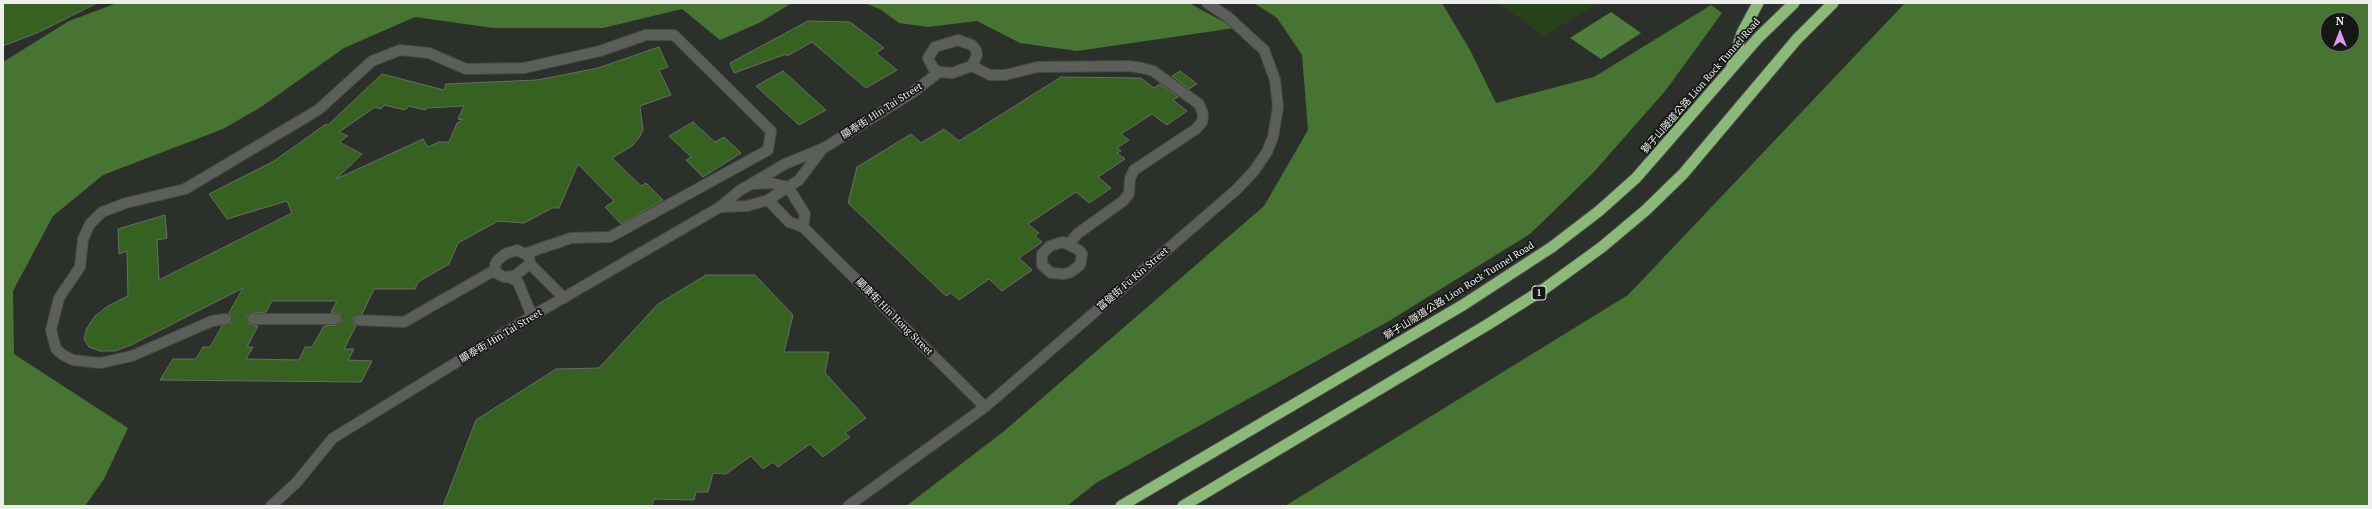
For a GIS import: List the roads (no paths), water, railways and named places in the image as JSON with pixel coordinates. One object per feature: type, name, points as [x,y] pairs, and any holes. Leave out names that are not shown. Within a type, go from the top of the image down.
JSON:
[{"type":"highway","points":[[1731,70],[1742,33],[1758,3]]},
{"type":"highway","name":"獅子山隧道公路 Lion Rock Tunnel Road","points":[[1121,506],[1463,305],[1552,247],[1636,178],[1762,34],[1794,3]]},
{"type":"highway","name":"1","points":[[1183,506],[1493,322],[1544,290],[1602,247],[1646,210],[1682,174],[1797,39],[1833,3]]},
{"type":"street","name":"富健街 Fu Kin Street","points":[[848,506],[985,408],[1236,190],[1254,171],[1267,152],[1273,137],[1278,107],[1275,80],[1271,65],[1264,50],[1254,39],[1228,17],[1207,3]]},
{"type":"street","points":[[226,319],[212,321],[132,356],[100,363],[73,360],[63,356],[56,349],[51,330],[59,298],[80,267],[84,239],[90,224],[102,212],[126,203],[185,189],[318,110],[372,61],[400,50],[429,53],[466,69],[524,68],[600,51],[646,35],[674,35],[771,131],[768,150],[610,237],[571,238],[526,253]]},
{"type":"street","points":[[950,41],[966,42],[972,45],[978,55],[972,66],[960,72],[939,72],[929,63],[930,52],[941,43],[950,41]]},
{"type":"street","points":[[972,66],[990,75],[1005,75],[1037,66],[1129,66],[1142,68],[1153,71],[1200,104],[1203,114],[1202,122],[1196,129],[1134,170],[1130,178],[1129,194],[1123,201],[1077,234],[1070,244]]},
{"type":"street","name":"顯泰街 Hin Tai Street","points":[[271,506],[296,483],[334,438],[532,316],[720,207],[750,185],[785,164],[824,148],[912,93],[939,72]]},
{"type":"street","name":"顯泰街 Hin Tai Street","points":[[720,207],[747,206],[768,200],[799,180],[824,148]]},
{"type":"street","points":[[750,185],[771,183],[788,187],[805,214],[803,227]]},
{"type":"street","name":"顯康街 Hin Hong Street","points":[[768,200],[789,222],[803,227],[985,408]]},
{"type":"street","points":[[359,320],[404,322],[495,270],[497,261],[506,254],[517,250],[530,256],[530,264],[541,277],[564,298]]},
{"type":"street","points":[[509,277],[519,274],[530,264]]},
{"type":"street","points":[[495,270],[500,275],[509,277],[518,282],[532,316]]},
{"type":"street","points":[[253,319],[336,320]]}]
